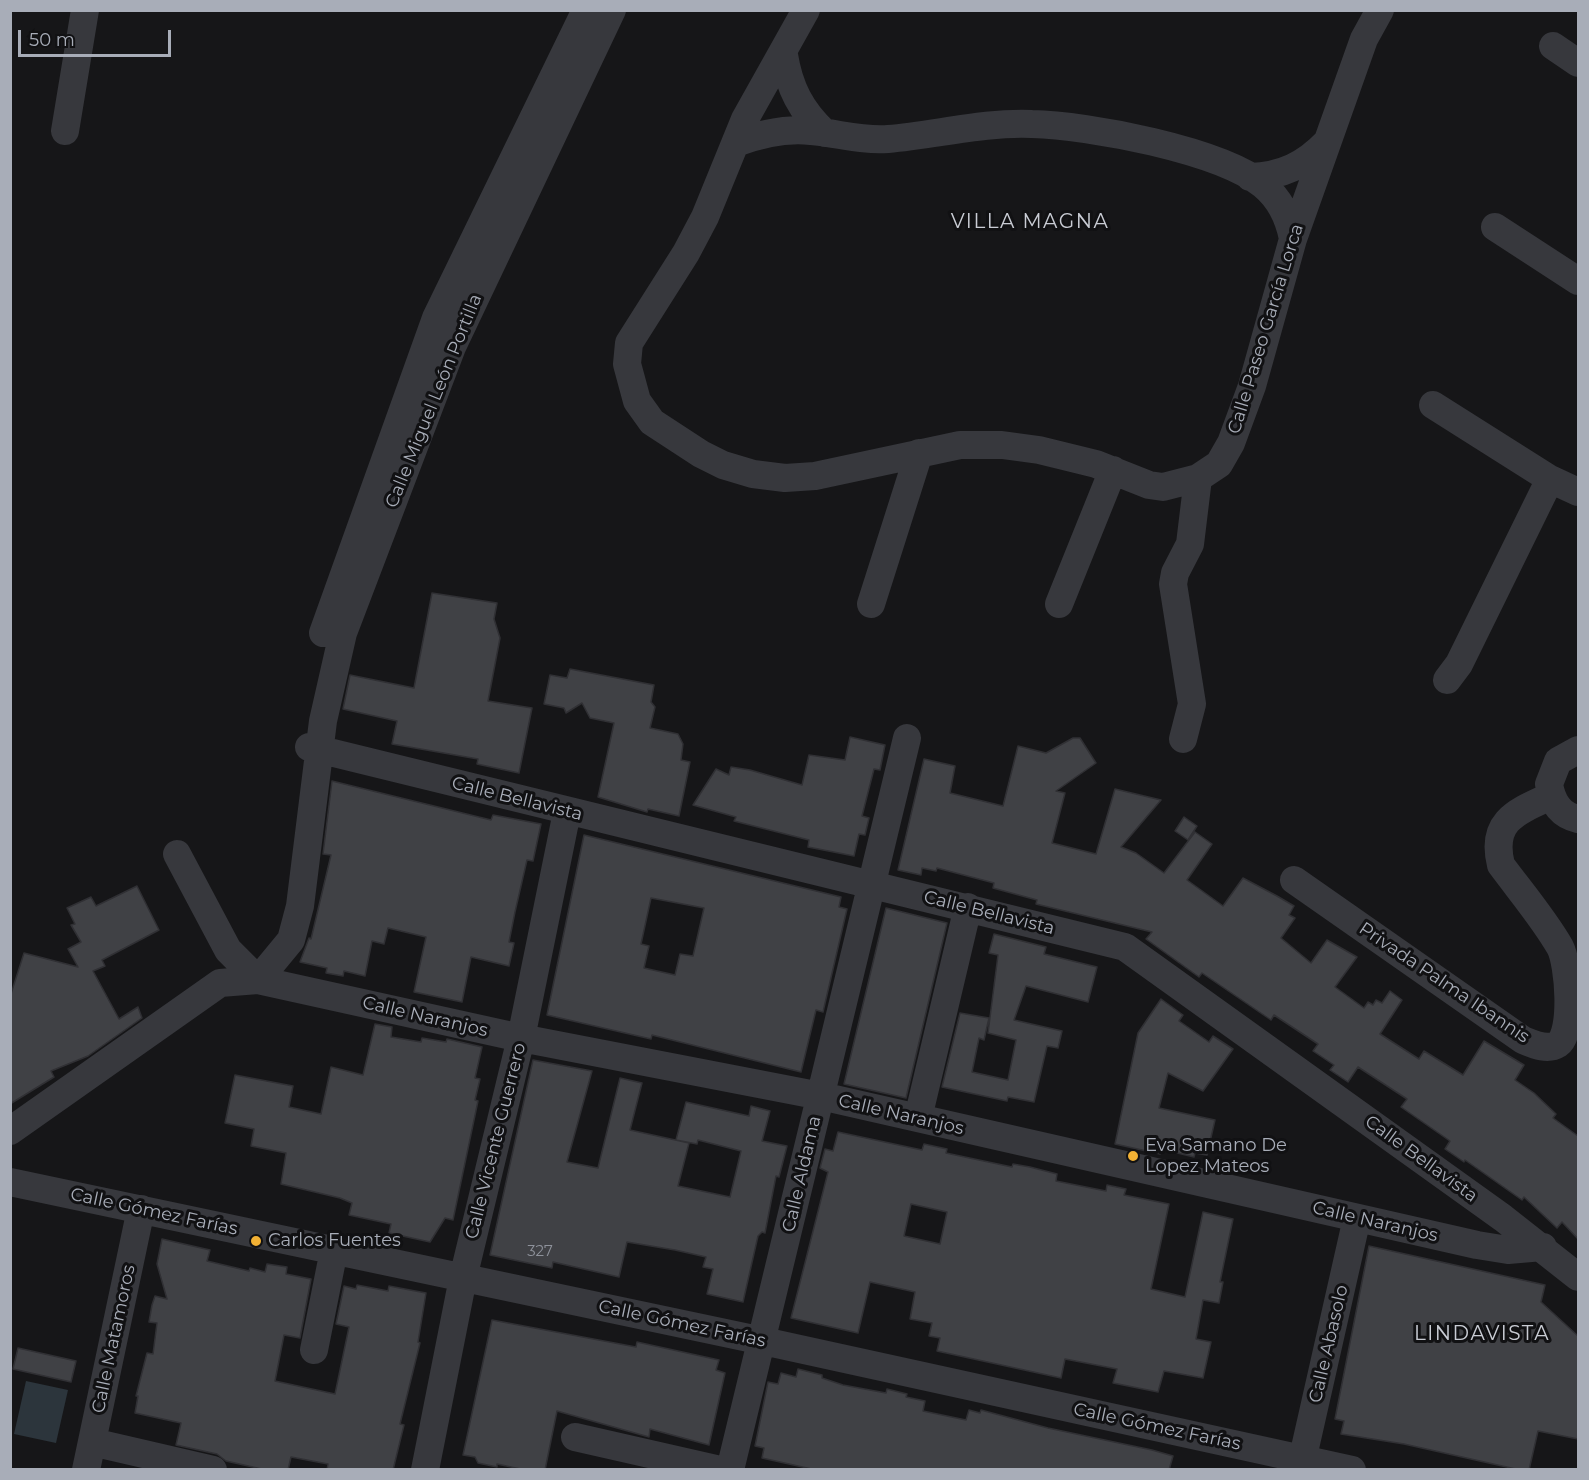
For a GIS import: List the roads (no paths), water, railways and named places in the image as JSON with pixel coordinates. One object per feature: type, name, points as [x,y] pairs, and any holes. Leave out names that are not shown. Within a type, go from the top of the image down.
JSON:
[{"type":"street","points":[[65,131],[85,10]]},
{"type":"street","name":"Calle Paseo García Lorca","points":[[806,10],[784,55],[745,119],[705,217],[686,253],[629,343],[627,364],[638,401],[652,422],[677,440],[723,465],[753,474],[785,478],[815,476],[960,445],[1002,445],[1065,455],[1163,488],[1198,478],[1219,464],[1240,422],[1293,239],[1364,39],[1380,10]]},
{"type":"street","name":"Calle Miguel León Portilla","points":[[258,980],[291,940],[300,906],[314,757],[307,717],[324,629],[440,342],[592,14]]},
{"type":"street","points":[[1553,46],[1578,63]]},
{"type":"street","points":[[784,55],[790,84],[796,98],[804,111],[825,133]]},
{"type":"street","points":[[735,143],[778,131],[887,139],[980,125],[1032,123],[1084,129],[1142,139],[1229,167],[1250,177],[1266,188],[1280,203],[1291,226],[1293,239]]},
{"type":"street","points":[[1250,177],[1264,177],[1292,169],[1305,162],[1327,142]]},
{"type":"street","points":[[1495,227],[1578,281]]},
{"type":"street","points":[[1433,405],[1550,478],[1578,492]]},
{"type":"street","points":[[871,604],[919,453]]},
{"type":"street","points":[[1059,604],[1113,470]]},
{"type":"street","points":[[1184,739],[1192,704],[1173,584],[1175,573],[1190,544],[1198,478]]},
{"type":"street","points":[[1447,680],[1459,663],[1550,478]]},
{"type":"street","name":"Calle Aldama","points":[[730,1470],[907,738]]},
{"type":"street","points":[[1578,750],[1558,761],[1551,772],[1549,784],[1551,796],[1565,814],[1578,819]]},
{"type":"street","name":"Calle Bellavista","points":[[314,757],[567,812],[969,907],[1125,947],[1543,1247],[1578,1277]]},
{"type":"street","name":"Privada Palma Ibannis","points":[[1294,880],[1523,1040],[1547,1047],[1556,1046],[1563,1039],[1566,1029],[1568,975],[1561,949],[1502,865],[1498,851],[1501,828],[1515,812],[1551,796]]},
{"type":"street","name":"Calle Vicente Guerrero","points":[[425,1470],[463,1278],[521,1038],[567,812]]},
{"type":"street","points":[[177,854],[228,950],[258,980]]},
{"type":"street","points":[[918,1118],[969,907]]},
{"type":"street","name":"Calle Naranjos","points":[[10,1131],[220,983],[258,980],[521,1038],[821,1096],[1357,1218],[1508,1250],[1543,1247]]},
{"type":"street","name":"Calle Gómez Farías","points":[[10,1182],[763,1341],[1302,1464],[1353,1470]]},
{"type":"street","name":"Calle Matamoros","points":[[90,1462],[141,1209]]},
{"type":"street","name":"Calle Abasolo","points":[[1302,1464],[1357,1218]]},
{"type":"street","points":[[314,1350],[334,1250]]},
{"type":"street","points":[[575,1437],[720,1470]]},
{"type":"street","points":[[90,1462],[213,1470]]},
{"type":"place","name":"Eva Samano De Lopez Mateos","points":[[1133,1156]]},
{"type":"place","name":"Carlos Fuentes","points":[[256,1241]]},
{"type":"district","name":"VILLA MAGNA","points":[[1030,222]]},
{"type":"district","name":"LINDAVISTA","points":[[1482,1334]]}]
